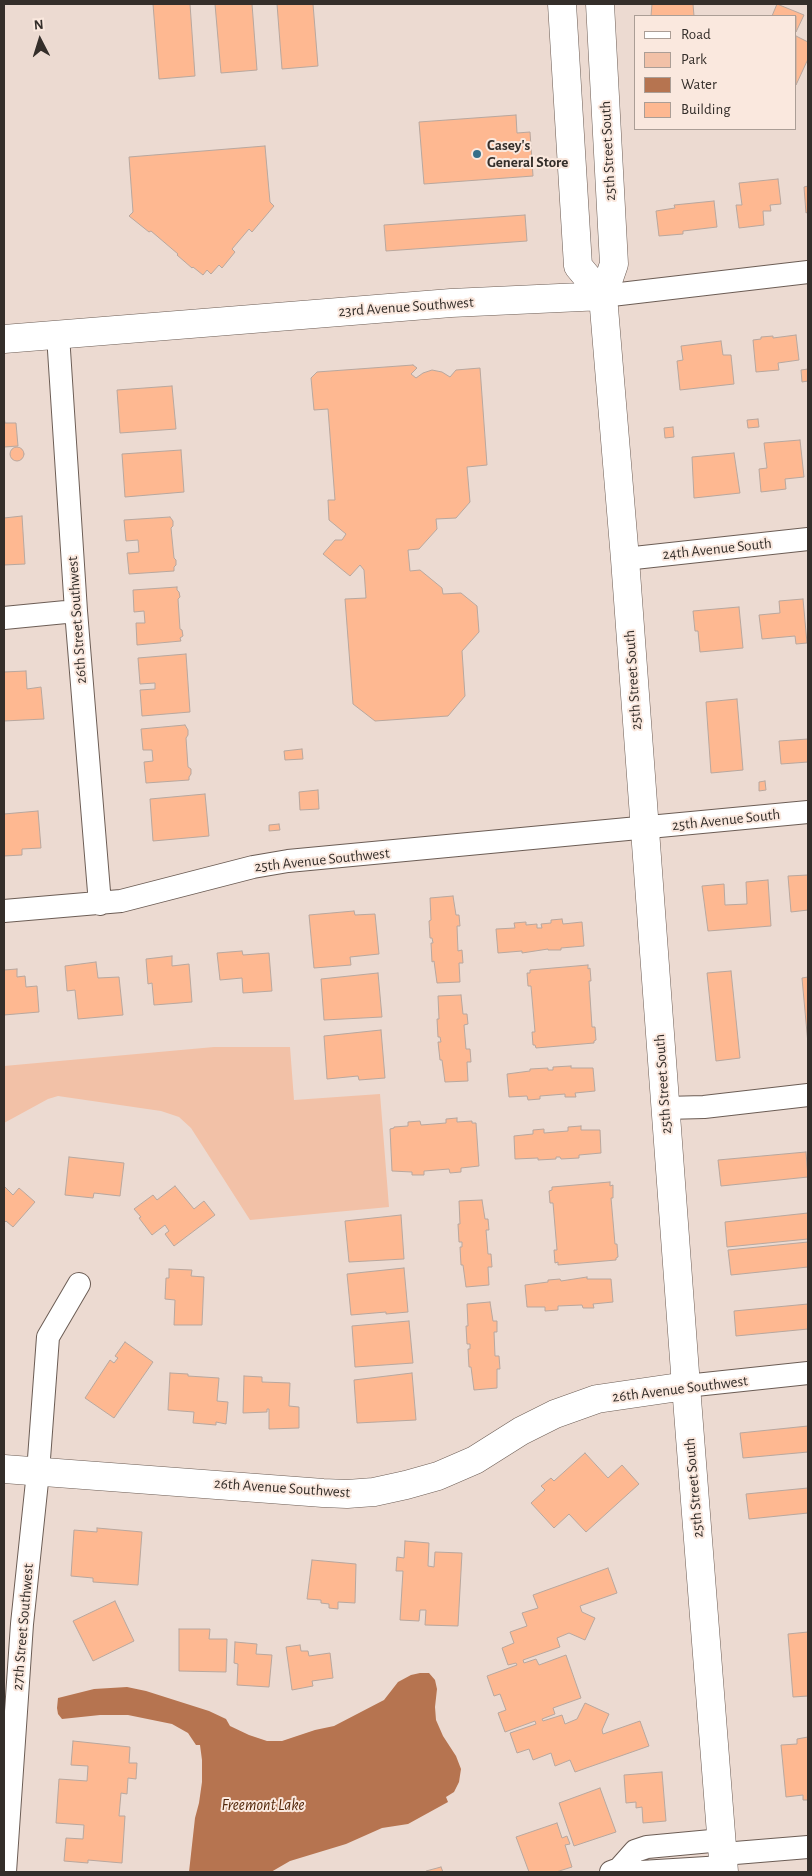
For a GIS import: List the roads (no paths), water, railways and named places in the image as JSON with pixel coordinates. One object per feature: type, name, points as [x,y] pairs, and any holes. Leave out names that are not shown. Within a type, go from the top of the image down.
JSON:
[{"type":"main road","points":[[562,4],[578,266],[603,296]]},
{"type":"main road","name":"25th Street South","points":[[600,4],[614,264],[603,296],[625,559],[723,1858]]},
{"type":"main road","name":"23rd Avenue Southwest","points":[[4,339],[433,305],[603,296]]},
{"type":"main road","name":"26th Avenue Southwest","points":[[4,1469],[323,1493],[374,1492],[406,1486],[438,1476],[475,1460],[521,1431],[555,1414],[597,1399],[686,1386]]},
{"type":"street","name":"23rd Avenue Southwest","points":[[603,296],[808,272]]},
{"type":"street","name":"26th Street Southwest","points":[[58,335],[76,612],[100,904]]},
{"type":"street","name":"24th Avenue South","points":[[625,559],[808,539]]},
{"type":"street","points":[[4,618],[76,612]]},
{"type":"street","name":"25th Avenue South","points":[[644,828],[808,812]]},
{"type":"street","name":"25th Avenue Southwest","points":[[4,911],[121,901],[246,869],[288,861],[644,828]]},
{"type":"street","points":[[665,1108],[704,1107],[808,1095]]},
{"type":"street","name":"27th Street Southwest","points":[[5,1872],[22,1624],[38,1472],[48,1336],[79,1284]]},
{"type":"street","name":"26th Avenue Southwest","points":[[686,1386],[808,1374]]},
{"type":"street","points":[[615,1870],[641,1872],[808,1846]]},
{"type":"water","name":"Freemont Lake","points":[[429,1673],[435,1680],[437,1689],[436,1720],[461,1769],[459,1782],[454,1792],[446,1797],[448,1802],[408,1824],[382,1828],[346,1844],[290,1861],[271,1872],[189,1872],[195,1818],[202,1782],[202,1760],[200,1745],[196,1745],[188,1733],[172,1724],[128,1715],[100,1715],[62,1719],[58,1714],[57,1708],[58,1698],[94,1689],[127,1687],[209,1711],[226,1719],[230,1726],[249,1735],[267,1741],[282,1741],[334,1726],[384,1700],[398,1682],[411,1675]]},
{"type":"place","name":"Casey's General Store","points":[[477,154]]}]
